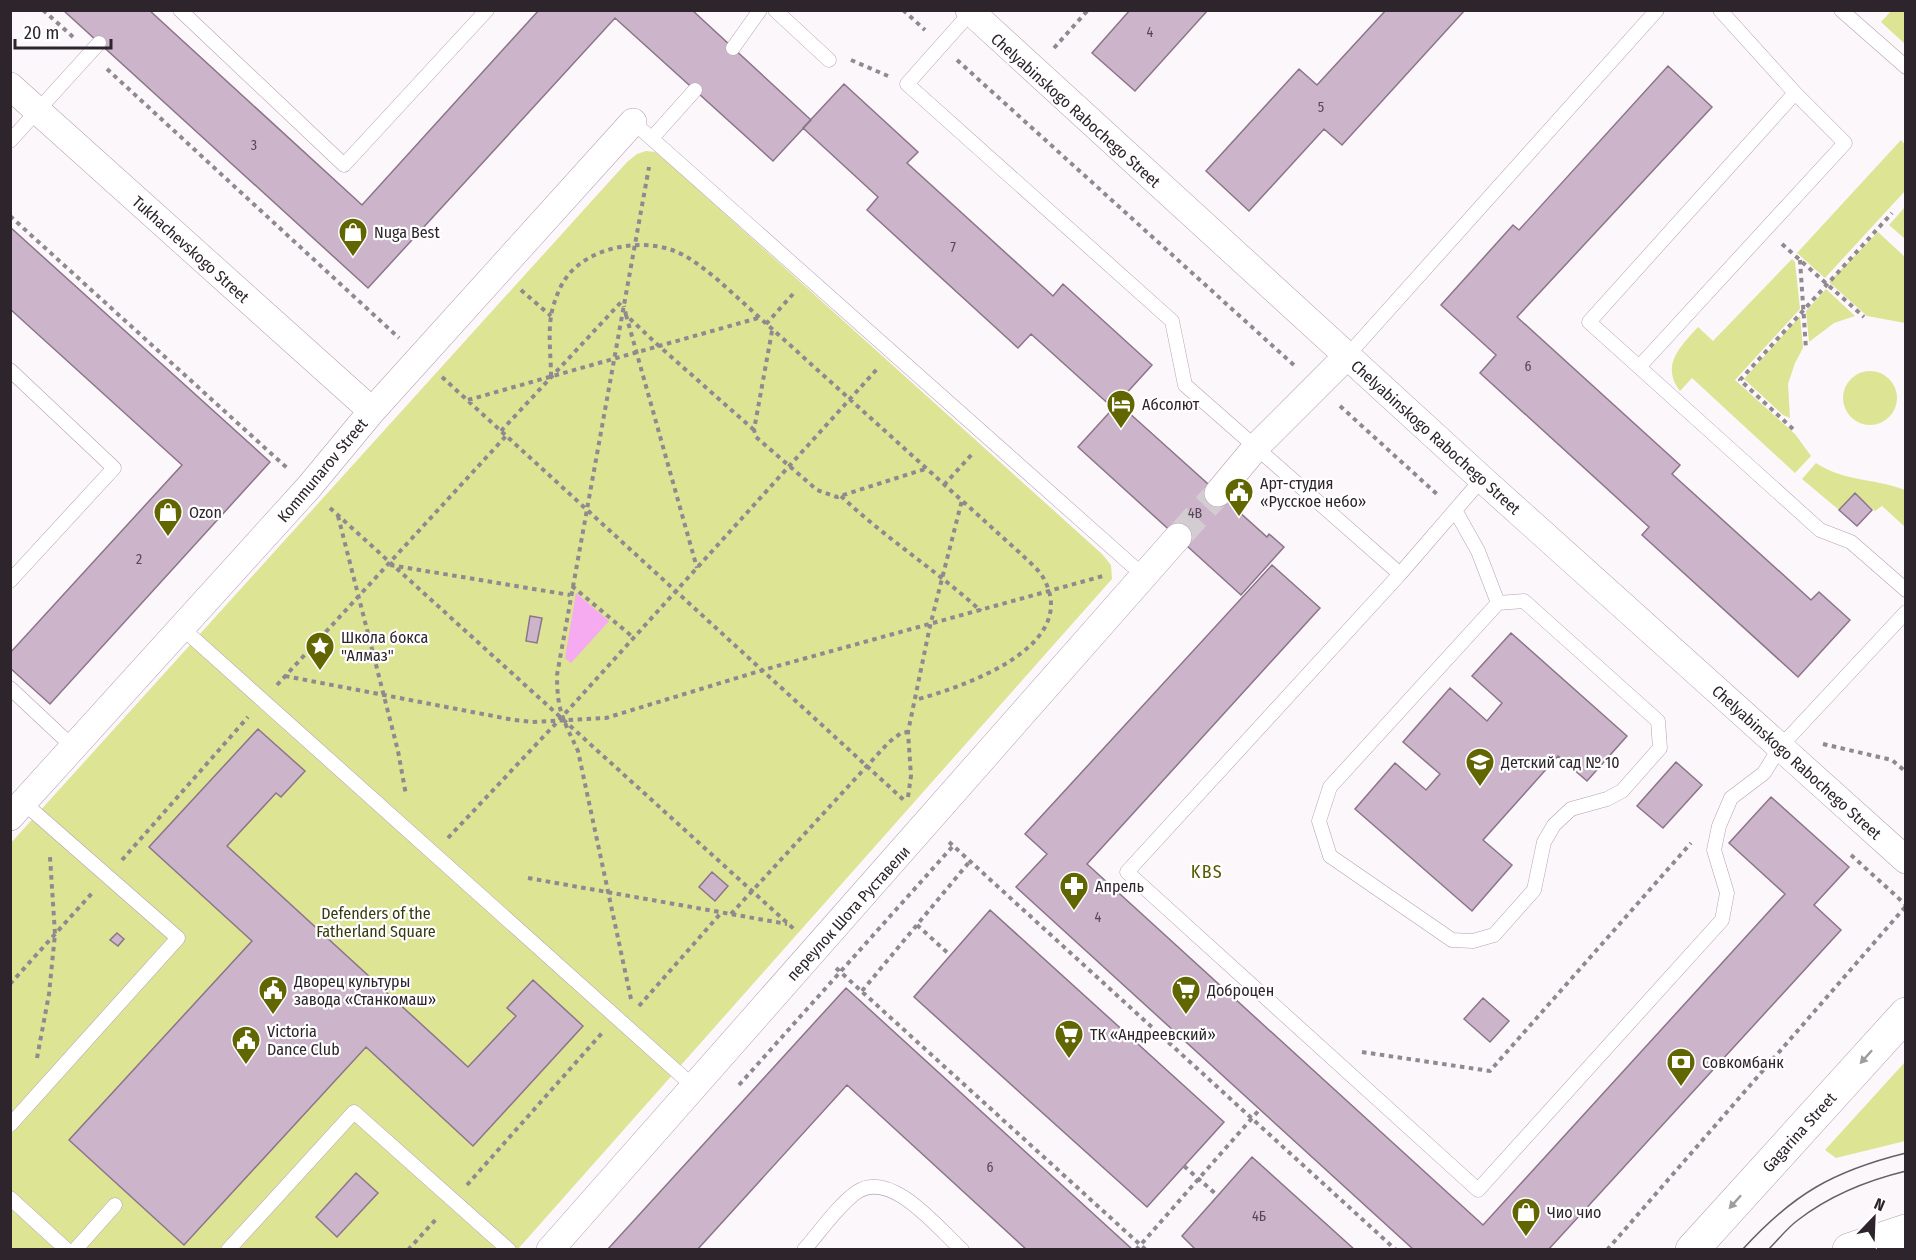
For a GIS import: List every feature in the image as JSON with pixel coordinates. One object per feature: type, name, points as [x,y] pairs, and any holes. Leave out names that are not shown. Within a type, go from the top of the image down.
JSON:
[{"type":"main road","name":"Gagarina Street","points":[[1692,1250],[1905,1014]]},
{"type":"main road","points":[[1848,1250],[1905,1231]]},
{"type":"street","name":"Chelyabinskogo Rabochego Street","points":[[980,15],[1347,356],[1905,860]]},
{"type":"street","name":"Tukhachevskogo Street","points":[[10,86],[372,411]]},
{"type":"street","name":"Kommunarov Street","points":[[17,810],[309,487],[420,357],[643,129]]},
{"type":"street","points":[[1218,492],[1257,446],[1347,356]]},
{"type":"street","name":"переулок Шота Руставели","points":[[550,1250],[1178,537]]},
{"type":"lane","points":[[180,10],[344,165],[487,10]]},
{"type":"lane","points":[[733,48],[760,10]]},
{"type":"lane","points":[[775,10],[829,60]]},
{"type":"lane","points":[[1347,356],[1657,10]]},
{"type":"lane","points":[[1639,367],[1845,143],[1795,93],[1720,10]]},
{"type":"lane","points":[[1841,10],[1905,67]]},
{"type":"lane","points":[[980,15],[941,45],[907,84],[1172,321],[1185,385],[1400,574]]},
{"type":"lane","points":[[10,141],[95,48]]},
{"type":"lane","points":[[695,90],[643,129],[1145,577]]},
{"type":"lane","points":[[1795,93],[1589,322],[1820,530],[1851,542],[1905,590]]},
{"type":"lane","points":[[10,370],[114,468],[10,581]]},
{"type":"lane","points":[[1482,479],[1400,574],[1127,872],[1478,1190],[1722,920],[1727,893],[1714,850],[1719,826],[1731,798],[1764,773],[1780,747],[1905,612]]},
{"type":"lane","points":[[1455,510],[1478,551],[1498,603]]},
{"type":"lane","points":[[1524,601],[1659,721],[1660,748],[1622,791],[1607,799],[1571,809],[1554,825],[1544,842],[1534,890],[1494,935],[1473,940],[1452,940],[1330,856],[1319,821],[1330,787],[1498,603],[1524,601]]},
{"type":"lane","points":[[182,628],[693,1086]]},
{"type":"lane","points":[[10,688],[73,747]]},
{"type":"lane","points":[[10,1125],[178,938],[56,831],[17,810]]},
{"type":"lane","points":[[228,1250],[354,1112],[508,1250]]},
{"type":"lane","points":[[804,1250],[856,1192],[870,1186],[885,1187],[899,1193],[962,1250]]},
{"type":"lane","points":[[10,1198],[67,1250]]},
{"type":"lane","points":[[75,1250],[115,1205]]},
{"type":"path","points":[[44,10],[95,48],[420,357]]},
{"type":"path","points":[[903,10],[1455,510]]},
{"type":"path","points":[[1054,49],[1088,10]]},
{"type":"path","points":[[1046,41],[1062,57]]},
{"type":"path","points":[[829,60],[846,59],[907,84]]},
{"type":"path","points":[[632,1001],[578,751],[561,718],[557,700],[557,675],[651,157]]},
{"type":"path","points":[[1793,429],[1740,380],[1892,213]]},
{"type":"path","points":[[10,216],[1146,1250]]},
{"type":"path","points":[[1766,229],[1864,317]]},
{"type":"path","points":[[551,376],[551,316],[561,285],[573,270],[609,249],[635,246],[671,249],[688,257],[718,280],[962,500],[1038,571],[1046,582],[1050,612],[1046,624],[1032,643],[1010,662],[966,684],[915,700]]},
{"type":"path","points":[[1800,260],[1806,349]]},
{"type":"path","points":[[518,287],[551,316]]},
{"type":"path","points":[[766,324],[800,287]]},
{"type":"path","points":[[624,299],[626,315],[698,567]]},
{"type":"path","points":[[501,431],[624,299]]},
{"type":"path","points":[[626,315],[754,430]]},
{"type":"path","points":[[467,400],[758,318]]},
{"type":"path","points":[[772,330],[754,430],[756,437],[817,490],[827,495],[840,496],[925,469]]},
{"type":"path","points":[[451,835],[634,638],[892,351]]},
{"type":"path","points":[[432,382],[439,375],[908,804]]},
{"type":"path","points":[[280,682],[359,599],[506,436]]},
{"type":"path","points":[[944,484],[977,448]]},
{"type":"path","points":[[840,496],[901,547],[943,576],[981,612]]},
{"type":"path","points":[[908,804],[911,776],[908,732],[930,626],[962,500]]},
{"type":"path","points":[[338,515],[406,795]]},
{"type":"path","points":[[390,564],[570,595]]},
{"type":"path","points":[[285,676],[514,720],[532,722],[561,718],[606,718],[763,670],[981,612],[1106,574],[1101,586]]},
{"type":"path","points":[[572,585],[634,638]]},
{"type":"path","points":[[272,674],[289,690]]},
{"type":"path","points":[[10,984],[263,701]]},
{"type":"path","points":[[1801,725],[1823,744],[1892,760],[1905,772]]},
{"type":"path","points":[[730,915],[866,766],[901,733],[908,732]]},
{"type":"path","points":[[396,786],[414,801]]},
{"type":"path","points":[[900,812],[915,795]]},
{"type":"path","points":[[928,822],[1396,1250]]},
{"type":"path","points":[[444,828],[459,842]]},
{"type":"path","points":[[35,1098],[38,1050],[49,994],[55,934],[50,859],[56,831]]},
{"type":"path","points":[[1316,1045],[1490,1071],[1692,842]]},
{"type":"path","points":[[731,1094],[842,973],[953,846]]},
{"type":"path","points":[[862,991],[970,861]]},
{"type":"path","points":[[519,876],[789,924]]},
{"type":"path","points":[[528,878],[537,886]]},
{"type":"path","points":[[1607,1250],[1905,906]]},
{"type":"path","points":[[638,1007],[721,913]]},
{"type":"path","points":[[788,939],[803,922]]},
{"type":"path","points":[[917,925],[950,955]]},
{"type":"path","points":[[623,993],[645,1013]]},
{"type":"path","points":[[408,1250],[615,1018]]},
{"type":"path","points":[[1136,1250],[1260,1109]]},
{"type":"path","points":[[1184,1166],[1218,1196]]},
{"type":"green space","points":[[1892,10],[1905,11],[1905,44],[1881,22]]},
{"type":"green space","points":[[1901,140],[1905,145],[1905,191],[1825,278],[1797,253]]},
{"type":"green space","name":"Defenders of the Fatherland Square","points":[[646,151],[655,152],[664,159],[1102,554],[1111,565],[1112,579],[518,1249],[11,1249],[10,844],[627,162],[637,154]]},
{"type":"green space","points":[[1905,207],[1905,239],[1889,225]]},
{"type":"green space","points":[[1878,232],[1905,257],[1905,323],[1867,316],[1829,282]]},
{"type":"green space","points":[[1792,259],[1795,262],[1800,309],[1735,380],[1795,434],[1811,456],[1795,473],[1692,378],[1680,391],[1674,382],[1672,373],[1675,356],[1698,327],[1713,341]]},
{"type":"green space","points":[[1826,289],[1855,316],[1834,323],[1809,342],[1806,311]]},
{"type":"green space","points":[[1800,316],[1803,348],[1788,384],[1790,418],[1783,415],[1744,379]]},
{"type":"green space","points":[[1865,371],[1875,371],[1885,375],[1893,383],[1897,398],[1893,413],[1885,421],[1875,425],[1865,425],[1855,421],[1847,413],[1843,403],[1843,393],[1847,383],[1855,375]]},
{"type":"green space","points":[[1816,463],[1838,474],[1905,490],[1905,527],[1882,506],[1875,511],[1855,493],[1839,510],[1802,479]]},
{"type":"green space","points":[[1905,1062],[1905,1141],[1836,1158],[1825,1150]]},
{"type":"shaded area","points":[[576,593],[609,621],[571,663],[565,658]]},
{"type":"building","points":[[63,10],[149,10],[362,205],[539,10],[692,10],[811,120],[773,161],[615,18],[368,288]]},
{"type":"building","points":[[1130,10],[1208,10],[1135,91],[1092,53]]},
{"type":"building","points":[[1386,10],[1465,10],[1342,145],[1324,129],[1249,211],[1206,171],[1299,69],[1317,85]]},
{"type":"building","points":[[1668,66],[1712,107],[1517,317],[1680,465],[1672,474],[1811,600],[1819,592],[1850,620],[1798,677],[1642,535],[1649,527],[1480,373],[1496,355],[1441,305],[1513,225],[1519,230]]},
{"type":"building","points":[[844,84],[918,152],[907,163],[1053,296],[1063,284],[1152,365],[1113,408],[1031,334],[1018,348],[867,210],[878,197],[803,128]]},
{"type":"building","points":[[10,227],[270,462],[50,704],[10,668],[10,653],[182,465],[10,309]]},
{"type":"building","points":[[1118,403],[1267,537],[1269,534],[1284,547],[1241,595],[1078,447]]},
{"type":"building","points":[[1855,493],[1872,510],[1857,526],[1839,510]]},
{"type":"building","points":[[1272,565],[1320,608],[1087,864],[1483,1225],[1785,894],[1729,843],[1771,797],[1849,867],[1814,905],[1841,930],[1548,1250],[1414,1250],[1016,887],[1047,854],[1025,834]]},
{"type":"building","points":[[530,616],[542,618],[537,643],[526,641]]},
{"type":"building","points":[[1511,633],[1627,736],[1587,781],[1558,756],[1483,840],[1512,865],[1472,911],[1355,809],[1395,763],[1426,790],[1440,774],[1403,742],[1450,688],[1487,721],[1502,703],[1472,676]]},
{"type":"building","points":[[258,729],[305,771],[281,797],[276,793],[227,846],[468,1067],[516,1016],[507,1008],[533,980],[583,1026],[473,1146],[366,1047],[184,1245],[69,1140],[252,941],[149,847]]},
{"type":"building","points":[[1676,762],[1702,785],[1663,828],[1637,806]]},
{"type":"building","points":[[712,872],[728,886],[715,901],[699,887]]},
{"type":"building","name":"ТК «Андреевский»","points":[[990,910],[1224,1122],[1147,1207],[914,997]]},
{"type":"building","points":[[117,933],[124,939],[118,946],[110,940]]},
{"type":"building","points":[[846,988],[1133,1250],[1027,1250],[847,1085],[697,1250],[607,1250]]},
{"type":"building","points":[[1483,998],[1509,1021],[1490,1042],[1464,1019]]},
{"type":"building","points":[[1252,1157],[1355,1250],[1196,1250],[1182,1236]]},
{"type":"building","points":[[356,1173],[378,1193],[337,1237],[316,1217]]},
{"type":"tunnel","points":[[1178,537],[1218,493]]},
{"type":"tram line","points":[[1742,1250],[1779,1214],[1816,1187],[1857,1168],[1906,1153]]},
{"type":"tram line","points":[[1768,1250],[1794,1223],[1823,1203],[1864,1184],[1906,1171]]},
{"type":"place","name":"Nuga Best","points":[[353,258]]},
{"type":"place","name":"Абсолют","points":[[1121,430]]},
{"type":"place","name":"Арт-студия «Русское небо»","points":[[1239,518]]},
{"type":"place","name":"Ozon","points":[[168,538]]},
{"type":"place","name":"Школа бокса \"Алмаз\"","points":[[320,672]]},
{"type":"place","name":"Детский сад № 10","points":[[1480,788]]},
{"type":"place","name":"Апрель","points":[[1074,912]]},
{"type":"place","name":"Дворец культуры завода «Станкомаш»","points":[[273,1016]]},
{"type":"place","name":"Доброцен","points":[[1186,1016]]},
{"type":"place","name":"ТК «Андреевский»","points":[[1069,1060]]},
{"type":"place","name":"Victoria Dance Club","points":[[246,1066]]},
{"type":"place","name":"Совкомбанк","points":[[1681,1088]]},
{"type":"place","name":"Чио чио","points":[[1526,1238]]},
{"type":"district","name":"KBS","points":[[1207,872]]}]
